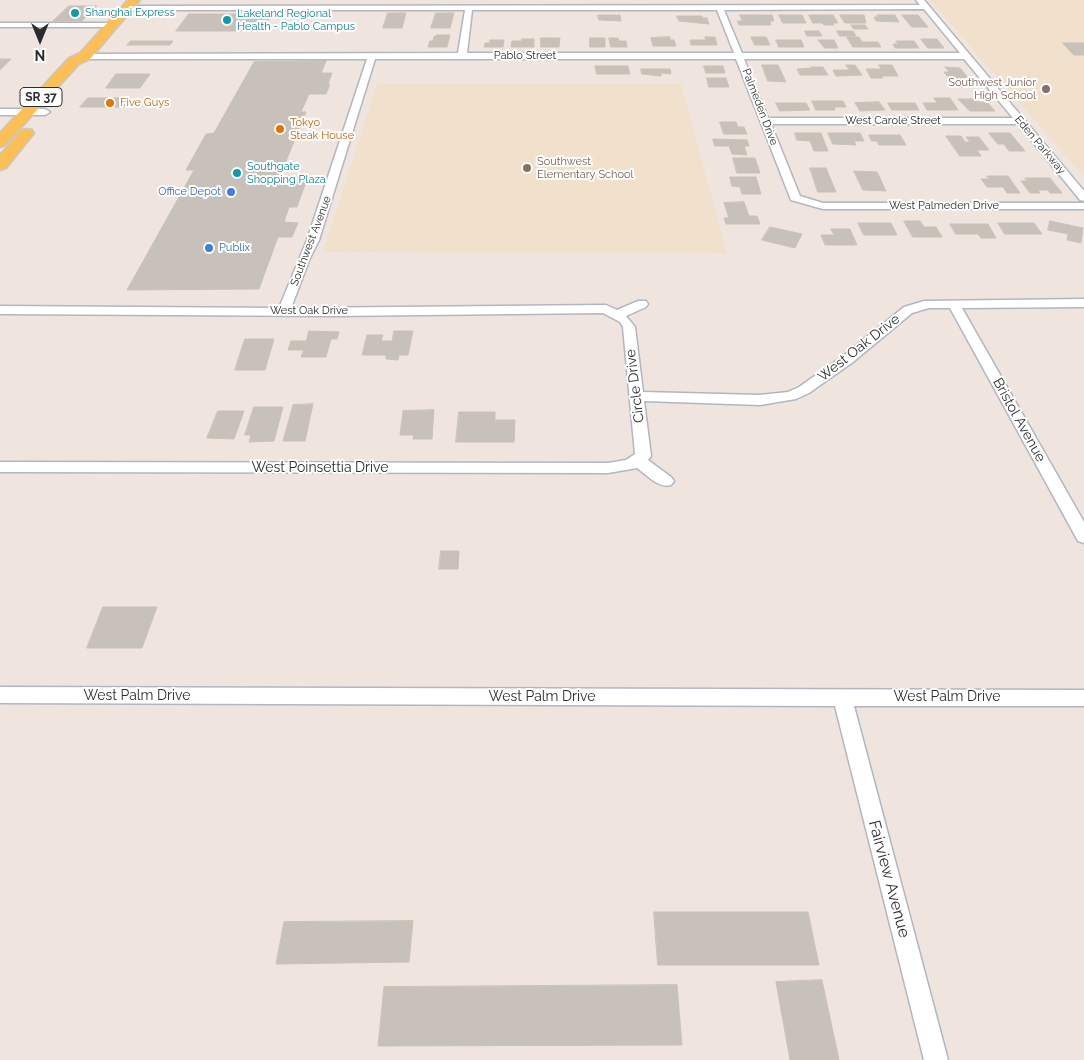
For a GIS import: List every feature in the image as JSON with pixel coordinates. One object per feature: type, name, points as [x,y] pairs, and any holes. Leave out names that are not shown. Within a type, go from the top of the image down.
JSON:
[{"type":"main road","name":"SR 37","points":[[0,142],[74,61],[84,56],[131,4]]},
{"type":"main road","name":"SR 37","points":[[0,165],[88,61],[84,56]]},
{"type":"street","name":"Eden Parkway","points":[[920,0],[1084,198]]},
{"type":"street","points":[[131,4],[720,8],[926,7]]},
{"type":"street","points":[[462,56],[470,7]]},
{"type":"street","name":"Palmeden Drive","points":[[720,8],[795,198],[804,202]]},
{"type":"street","points":[[0,25],[112,25]]},
{"type":"street","name":"Pablo Street","points":[[84,56],[966,56]]},
{"type":"street","name":"Southwest Avenue","points":[[284,312],[304,258],[313,240],[372,56]]},
{"type":"street","points":[[0,112],[45,112]]},
{"type":"street","name":"West Carole Street","points":[[766,121],[1020,121]]},
{"type":"street","name":"West Palmeden Drive","points":[[804,202],[824,206],[1084,206]]},
{"type":"street","name":"West Oak Drive","points":[[636,396],[760,400],[791,396],[804,390],[848,359],[908,310],[928,304],[1084,303]]},
{"type":"street","points":[[617,315],[642,304]]},
{"type":"street","name":"Bristol Avenue","points":[[954,304],[1084,537]]},
{"type":"street","name":"West Oak Drive","points":[[0,310],[284,312],[606,309],[617,315]]},
{"type":"street","name":"Circle Drive","points":[[617,315],[625,320],[629,327],[643,446],[643,456],[638,461]]},
{"type":"street","points":[[638,461],[666,481]]},
{"type":"street","name":"West Poinsettia Drive","points":[[0,467],[608,468],[625,467],[638,461]]},
{"type":"street","name":"West Palm Drive","points":[[0,695],[1084,698]]},
{"type":"street","name":"Fairview Avenue","points":[[842,697],[936,1060]]},
{"type":"shaded area","name":"Southwest Junior High School","points":[[930,0],[1084,0],[1084,177]]},
{"type":"shaded area","name":"Southwest Elementary School","points":[[377,84],[681,84],[727,253],[323,252]]},
{"type":"building","name":"Shanghai Express","points":[[69,6],[97,6],[82,21],[53,21]]},
{"type":"building","points":[[388,13],[406,13],[402,28],[383,28]]},
{"type":"building","points":[[436,13],[454,13],[450,28],[431,28]]},
{"type":"building","name":"Lakeland Regional Health - Pablo Campus","points":[[189,14],[272,14],[265,25],[257,25],[253,31],[176,31]]},
{"type":"building","points":[[598,15],[620,15],[621,21],[599,20]]},
{"type":"building","points":[[740,15],[772,15],[774,21],[770,21],[771,25],[739,25],[737,21],[742,21]]},
{"type":"building","points":[[779,15],[802,15],[806,23],[783,23]]},
{"type":"building","points":[[809,15],[833,15],[838,23],[824,25],[822,23],[813,23]]},
{"type":"building","points":[[840,15],[864,15],[866,23],[845,23]]},
{"type":"building","points":[[877,15],[895,15],[899,22],[876,21],[874,17],[878,17]]},
{"type":"building","points":[[902,15],[918,15],[928,27],[912,27]]},
{"type":"building","points":[[677,16],[702,16],[702,18],[707,18],[709,24],[679,21]]},
{"type":"building","points":[[851,25],[865,25],[868,29],[854,29]]},
{"type":"building","points":[[805,31],[819,31],[822,36],[807,36]]},
{"type":"building","points":[[837,31],[853,31],[856,36],[840,36]]},
{"type":"building","points":[[437,35],[450,35],[447,47],[428,47],[430,41],[433,41]]},
{"type":"building","points":[[670,37],[670,40],[674,40],[676,46],[653,46],[651,38]]},
{"type":"building","points":[[705,37],[715,37],[717,45],[691,45],[690,40],[706,40]]},
{"type":"building","points":[[751,37],[766,37],[770,45],[755,45]]},
{"type":"building","points":[[847,37],[859,37],[862,42],[878,42],[881,47],[853,47]]},
{"type":"building","points":[[541,38],[560,38],[559,47],[541,47]]},
{"type":"building","points":[[590,38],[605,38],[605,47],[590,47]]},
{"type":"building","points":[[609,38],[618,38],[619,41],[626,41],[627,47],[611,47]]},
{"type":"building","points":[[522,39],[534,39],[534,47],[511,47],[512,41],[522,41]]},
{"type":"building","points":[[921,39],[937,39],[944,48],[928,48]]},
{"type":"building","points":[[490,40],[504,40],[503,47],[484,47],[485,43],[490,43]]},
{"type":"building","points":[[776,40],[801,40],[804,47],[779,47]]},
{"type":"building","points":[[818,40],[834,40],[838,48],[825,48]]},
{"type":"building","points":[[131,41],[173,41],[170,45],[127,45]]},
{"type":"building","points":[[896,41],[914,41],[919,48],[895,48],[893,44],[898,44]]},
{"type":"building","points":[[1063,43],[1084,43],[1084,55],[1074,55]]},
{"type":"building","points":[[0,59],[11,59],[0,70]]},
{"type":"building","name":"Southgate Shopping Plaza","points":[[326,61],[321,73],[332,73],[326,94],[309,94],[301,112],[306,112],[280,176],[308,176],[297,207],[289,207],[284,222],[298,223],[292,237],[278,237],[259,289],[127,290],[194,170],[186,170],[206,134],[214,133],[254,62]]},
{"type":"building","points":[[762,65],[778,65],[786,82],[768,81]]},
{"type":"building","points":[[846,65],[855,65],[862,75],[836,76],[833,70],[849,70]]},
{"type":"building","points":[[879,65],[892,65],[898,76],[871,78],[866,69],[881,69]]},
{"type":"building","points":[[595,66],[628,66],[630,74],[597,74]]},
{"type":"building","points":[[704,66],[723,66],[725,73],[706,73]]},
{"type":"building","points":[[823,67],[828,75],[800,75],[797,69]]},
{"type":"building","points":[[945,67],[960,68],[969,79],[954,79],[952,76],[947,76],[944,72],[949,72]]},
{"type":"building","points":[[641,69],[670,69],[671,74],[661,73],[661,76],[642,74]]},
{"type":"building","points":[[116,74],[150,74],[140,88],[106,88]]},
{"type":"building","points":[[707,78],[726,78],[729,87],[709,87]]},
{"type":"building","points":[[88,98],[131,98],[124,107],[80,107]]},
{"type":"building","points":[[934,98],[950,98],[958,110],[927,110],[923,103],[937,103]]},
{"type":"building","points":[[958,99],[976,99],[978,102],[987,102],[995,111],[970,111]]},
{"type":"building","points":[[812,101],[843,101],[846,107],[834,107],[835,110],[816,110]]},
{"type":"building","points":[[879,102],[885,110],[860,111],[855,103]]},
{"type":"building","points":[[776,103],[806,103],[810,110],[780,111]]},
{"type":"building","points":[[888,103],[915,103],[919,110],[892,110]]},
{"type":"building","points":[[720,122],[736,122],[738,127],[744,127],[747,134],[724,134]]},
{"type":"building","points":[[795,133],[821,133],[828,151],[814,151],[810,141],[797,140]]},
{"type":"building","points":[[828,133],[860,133],[864,141],[854,141],[856,145],[833,144]]},
{"type":"building","points":[[989,133],[1010,133],[1025,151],[1009,151],[1004,144],[998,144]]},
{"type":"building","points":[[869,135],[900,135],[906,145],[879,145],[877,141],[872,141]]},
{"type":"building","points":[[946,136],[961,136],[965,142],[970,142],[966,137],[979,137],[989,150],[977,150],[981,156],[960,156]]},
{"type":"building","points":[[713,139],[747,140],[749,146],[744,146],[747,155],[732,154],[729,146],[715,146]]},
{"type":"building","points":[[733,158],[755,158],[760,173],[737,173]]},
{"type":"building","points":[[810,168],[826,168],[836,192],[818,192]]},
{"type":"building","points":[[854,171],[877,172],[886,191],[863,190]]},
{"type":"building","points":[[987,176],[1008,176],[1020,193],[1007,193],[1003,187],[987,187],[981,179],[989,179]]},
{"type":"building","points":[[730,177],[756,177],[761,194],[742,194],[740,187],[732,186]]},
{"type":"building","points":[[1025,178],[1050,178],[1062,193],[1038,190],[1040,193],[1030,193],[1021,181],[1027,181]]},
{"type":"building","points":[[744,202],[749,216],[757,216],[760,224],[726,224],[724,218],[729,218],[724,203]]},
{"type":"building","points":[[904,221],[920,221],[924,227],[936,227],[942,237],[913,237]]},
{"type":"building","points":[[1050,221],[1083,228],[1081,243],[1067,240],[1068,234],[1048,230]]},
{"type":"building","points":[[858,223],[891,223],[897,235],[864,235]]},
{"type":"building","points":[[998,223],[1034,223],[1042,234],[1005,234]]},
{"type":"building","points":[[950,224],[988,224],[996,238],[981,238],[978,234],[956,234]]},
{"type":"building","points":[[770,227],[802,234],[795,248],[762,240]]},
{"type":"building","points":[[831,229],[850,229],[857,245],[825,245],[821,235],[834,235]]},
{"type":"building","points":[[309,331],[339,332],[337,339],[331,339],[326,357],[301,357],[304,350],[288,350],[291,341],[306,341]]},
{"type":"building","points":[[394,331],[413,331],[408,355],[399,355],[398,360],[386,359],[386,355],[362,355],[367,335],[383,335],[381,341],[392,341]]},
{"type":"building","points":[[245,339],[274,339],[265,370],[235,370]]},
{"type":"building","points":[[313,404],[305,441],[283,441],[293,405]]},
{"type":"building","points":[[254,407],[283,407],[274,441],[249,442],[251,435],[245,435]]},
{"type":"building","points":[[434,410],[432,439],[413,439],[414,435],[400,435],[403,411]]},
{"type":"building","points":[[218,411],[244,411],[234,439],[207,438]]},
{"type":"building","points":[[459,412],[495,412],[495,420],[515,420],[514,442],[456,442]]},
{"type":"building","points":[[441,551],[459,551],[458,569],[439,569]]},
{"type":"building","points":[[103,607],[157,607],[142,648],[87,648]]},
{"type":"building","points":[[654,912],[808,912],[819,965],[658,965]]},
{"type":"building","points":[[413,921],[409,962],[276,964],[284,922]]},
{"type":"building","points":[[822,980],[839,1060],[790,1060],[776,982]]},
{"type":"building","points":[[677,985],[682,1045],[378,1046],[384,987]]},
{"type":"place","name":"Shanghai Express","points":[[75,13]]},
{"type":"place","name":"Lakeland Regional Health - Pablo Campus","points":[[227,20]]},
{"type":"place","name":"Southwest Junior High School","points":[[1046,89]]},
{"type":"place","name":"Five Guys","points":[[110,103]]},
{"type":"place","name":"Tokyo Steak House","points":[[280,129]]},
{"type":"place","name":"Southwest Elementary School","points":[[527,168]]},
{"type":"place","name":"Southgate Shopping Plaza","points":[[237,173]]},
{"type":"place","name":"Office Depot","points":[[231,192]]},
{"type":"place","name":"Publix","points":[[209,248]]}]
